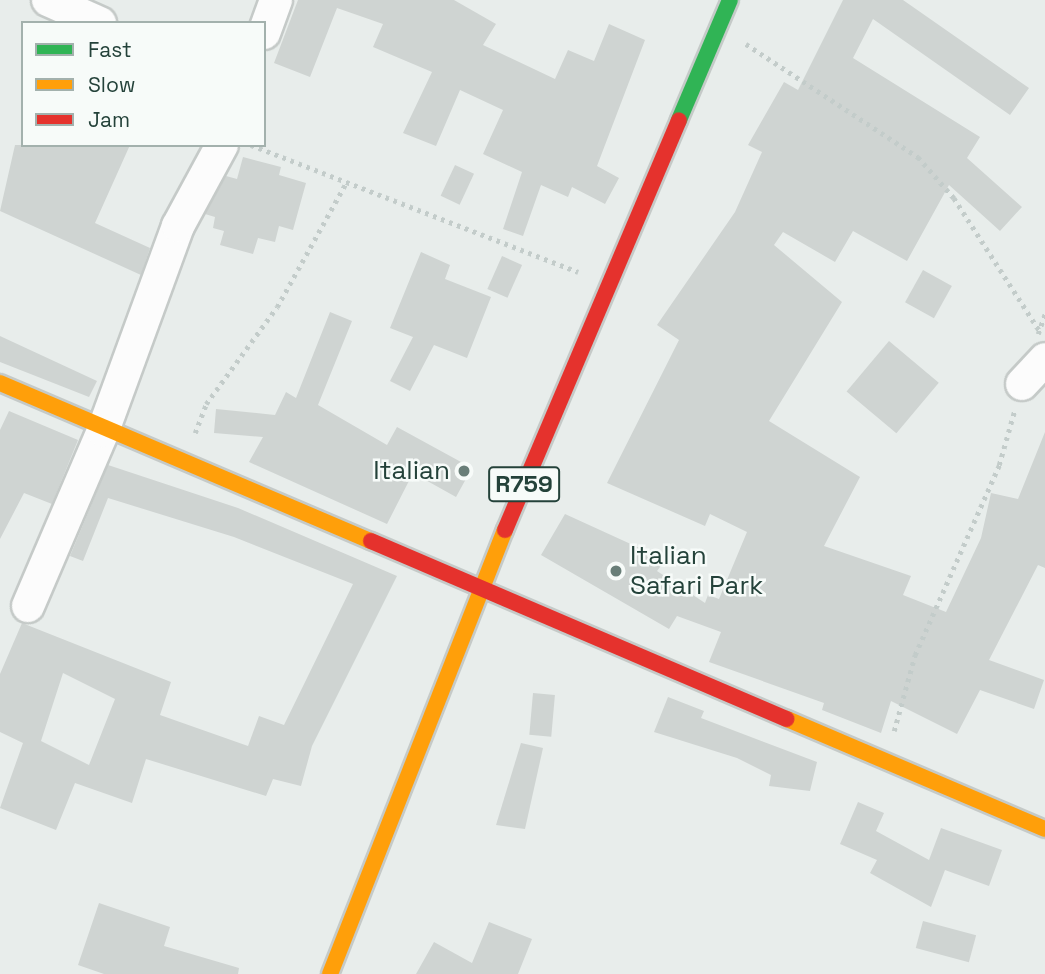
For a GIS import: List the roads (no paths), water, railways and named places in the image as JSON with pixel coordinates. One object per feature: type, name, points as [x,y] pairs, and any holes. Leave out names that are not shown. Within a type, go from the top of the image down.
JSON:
[{"type":"street","points":[[48,0],[95,21]]},
{"type":"street","points":[[266,28],[276,0]]},
{"type":"street","name":"R759","points":[[330,974],[542,437],[611,285],[730,0]]},
{"type":"street","points":[[28,606],[103,431],[178,226],[221,147]]},
{"type":"street","points":[[1022,384],[1040,343]]},
{"type":"street","points":[[0,383],[182,466],[485,586],[762,710],[886,758],[1045,829]]},
{"type":"place","name":"Italian","points":[[464,471]]},
{"type":"place","name":"Italian Safari Park","points":[[616,571]]}]
